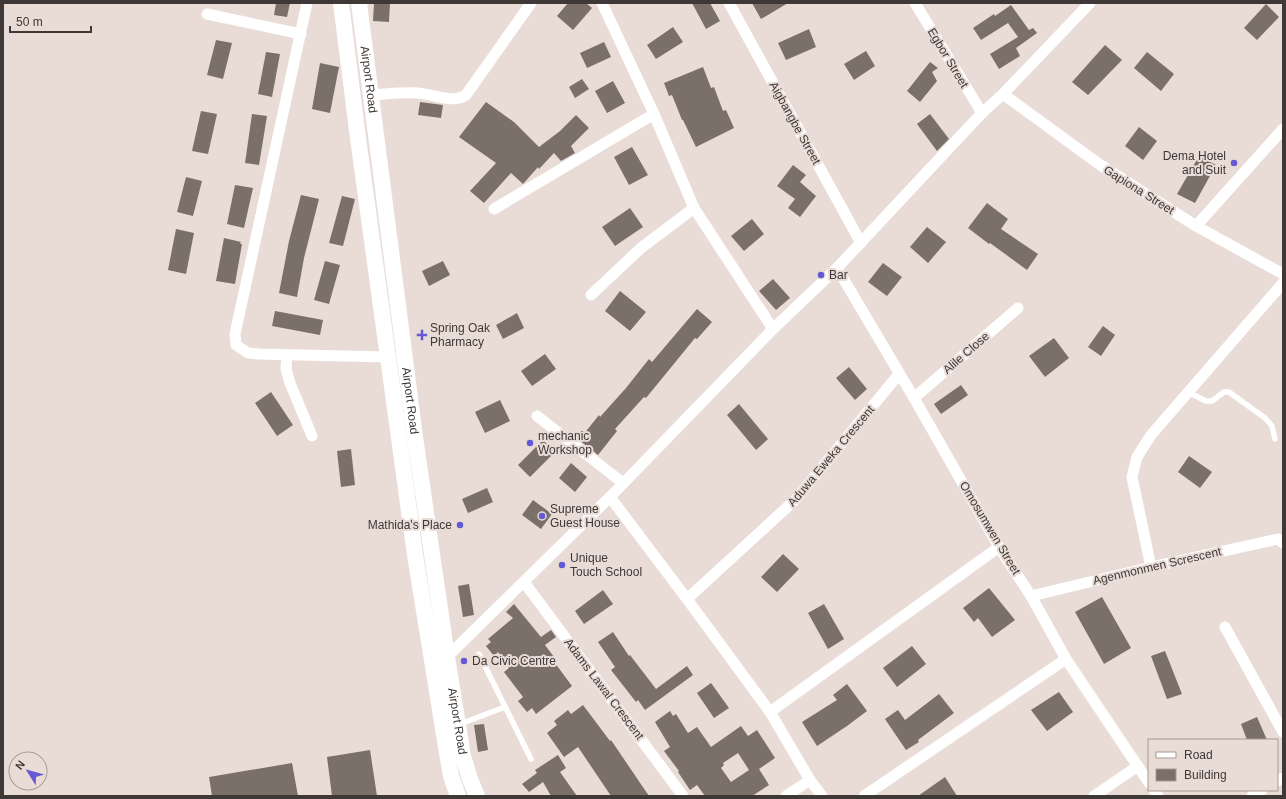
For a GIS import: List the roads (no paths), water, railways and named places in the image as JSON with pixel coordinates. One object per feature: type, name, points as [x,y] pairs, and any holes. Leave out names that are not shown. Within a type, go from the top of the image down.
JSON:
[{"type":"main road","name":"Airport Road","points":[[341,3],[415,555],[447,753],[458,796]]},
{"type":"main road","name":"Airport Road","points":[[359,3],[415,437],[447,657],[463,756],[477,796]]},
{"type":"main road","points":[[399,438],[415,437]]},
{"type":"street","points":[[307,3],[235,334],[236,345],[248,353],[388,357]]},
{"type":"street","points":[[371,95],[418,93],[453,99],[461,98],[466,95],[531,3]]},
{"type":"street","points":[[602,3],[654,114],[694,208],[773,329]]},
{"type":"street","name":"Aigbangbe Street","points":[[729,3],[861,243]]},
{"type":"street","name":"Egbor Street","points":[[915,3],[982,114]]},
{"type":"street","points":[[447,657],[610,497],[773,329],[837,268],[982,114],[1090,3]]},
{"type":"street","points":[[207,14],[301,34]]},
{"type":"street","name":"Gapiona Street","points":[[1003,94],[1099,164],[1196,226],[1283,274]]},
{"type":"street","points":[[494,209],[654,114]]},
{"type":"street","points":[[1196,226],[1283,129]]},
{"type":"street","points":[[591,295],[641,248],[694,208]]},
{"type":"street","name":"Omosumwen Street","points":[[837,268],[914,398],[999,547],[1030,596],[1066,659],[1148,781]]},
{"type":"street","points":[[1151,567],[1132,477],[1137,457],[1151,435],[1283,283]]},
{"type":"street","name":"Alile Close","points":[[914,398],[1018,308]]},
{"type":"street","points":[[287,355],[286,369],[290,383],[312,436]]},
{"type":"street","name":"Aduwa Eweka Crescent","points":[[687,599],[796,499],[900,374]]},
{"type":"street","points":[[537,416],[623,483]]},
{"type":"street","points":[[610,497],[770,712],[810,780],[822,796]]},
{"type":"street","name":"Agenmonmen Screscent","points":[[1030,596],[1278,539],[1283,543]]},
{"type":"street","points":[[770,712],[999,547]]},
{"type":"street","name":"Adams Lawal Crescent","points":[[524,582],[683,796]]},
{"type":"street","points":[[1225,627],[1283,732]]},
{"type":"street","points":[[864,796],[1066,659]]},
{"type":"street","points":[[1094,796],[1138,766]]},
{"type":"street","points":[[786,796],[810,780]]},
{"type":"lane","points":[[1188,392],[1206,402],[1212,401],[1224,392],[1230,392],[1265,418],[1272,426],[1275,439]]},
{"type":"lane","points":[[479,654],[531,759]]},
{"type":"lane","points":[[458,725],[505,707]]},
{"type":"place","name":"Dema Hotel and Suit","points":[[1234,163]]},
{"type":"place","name":"Bar","points":[[821,275]]},
{"type":"place","name":"Spring Oak Pharmacy","points":[[422,335]]},
{"type":"place","name":"mechanic Workshop","points":[[530,443]]},
{"type":"place","name":"Supreme Guest House","points":[[542,516]]},
{"type":"place","name":"Mathida's Place","points":[[460,525]]},
{"type":"place","name":"Unique Touch School","points":[[562,565]]},
{"type":"place","name":"Da Civic Centre","points":[[464,661]]}]
